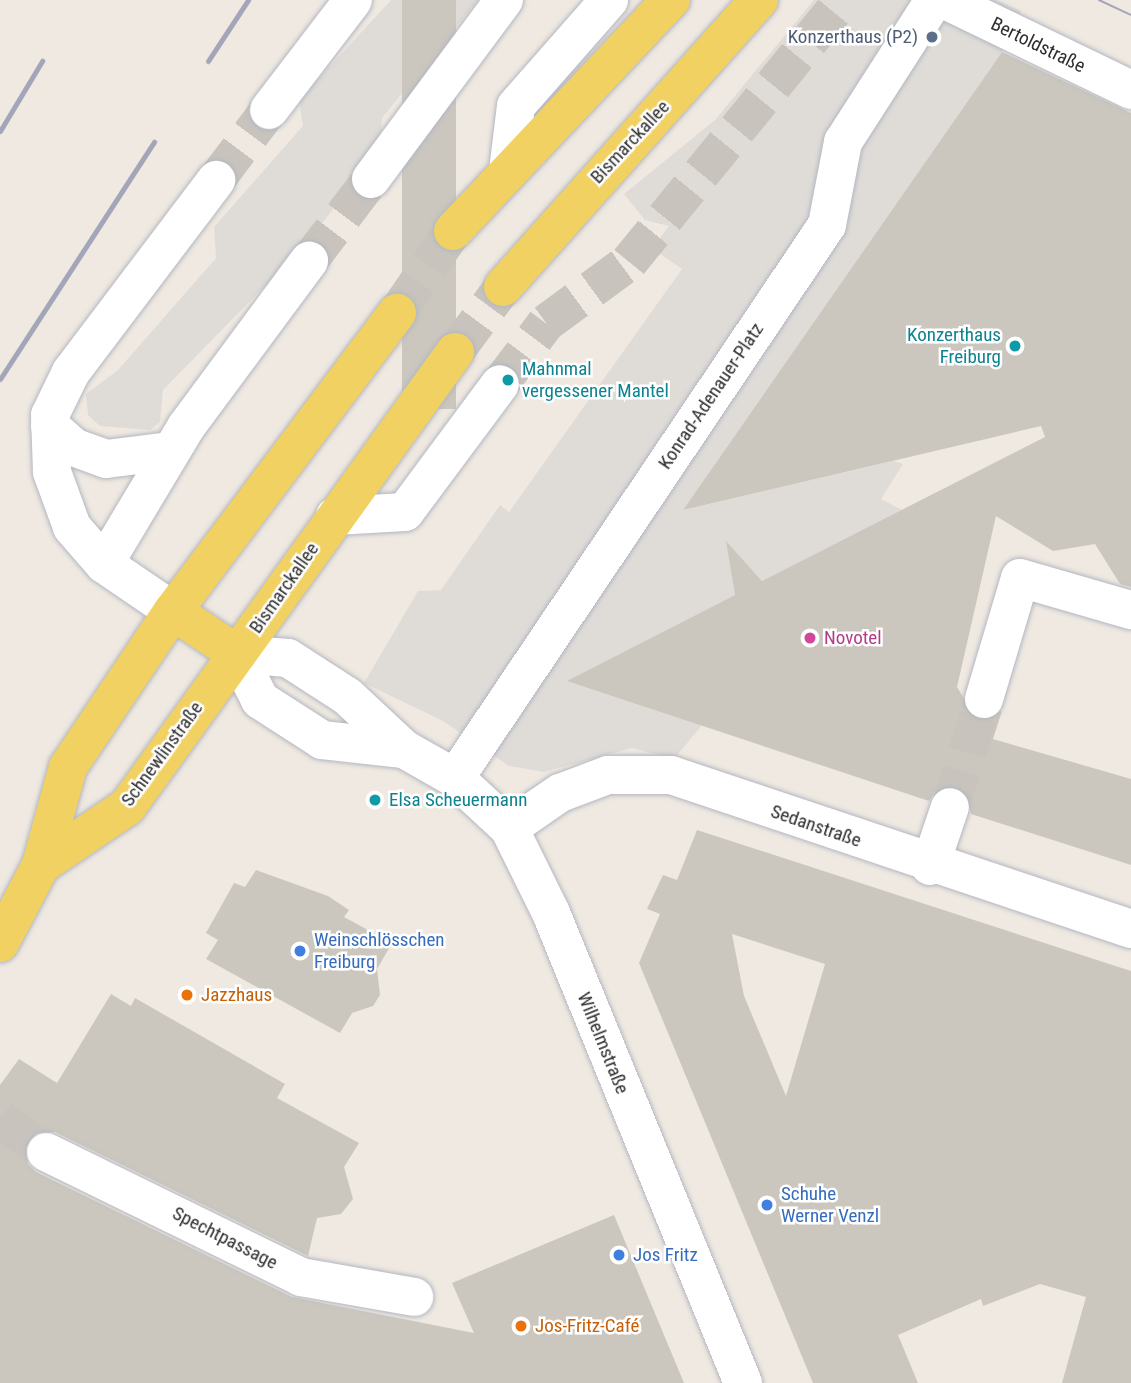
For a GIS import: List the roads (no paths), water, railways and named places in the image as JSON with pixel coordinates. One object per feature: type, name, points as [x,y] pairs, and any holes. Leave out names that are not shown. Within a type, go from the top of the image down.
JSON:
[{"type":"main road","points":[[453,231],[671,0]]},
{"type":"main road","name":"Bismarckallee","points":[[503,287],[759,0]]},
{"type":"main road","points":[[237,654],[173,611],[397,313]]},
{"type":"main road","name":"Bismarckallee","points":[[237,654],[334,516],[456,352]]},
{"type":"main road","name":"Schnewlinstraße","points":[[0,943],[41,865],[68,767],[173,611]]},
{"type":"main road","name":"Schnewlinstraße","points":[[41,865],[127,807],[237,654]]},
{"type":"street","points":[[270,110],[354,0]]},
{"type":"street","points":[[371,179],[504,0]]},
{"type":"street","points":[[508,171],[516,106],[609,0]]},
{"type":"street","name":"Konrad-Adenauer-Platz","points":[[455,778],[827,225],[844,142],[934,0]]},
{"type":"street","name":"Bertoldstraße","points":[[945,0],[1131,90]]},
{"type":"street","points":[[173,611],[104,564],[72,527],[60,502],[50,426],[56,397],[71,372],[216,180]]},
{"type":"street","points":[[104,564],[170,452],[309,261]]},
{"type":"street","points":[[334,516],[405,512],[500,384]]},
{"type":"street","points":[[50,426],[73,447],[106,459],[170,452]]},
{"type":"street","points":[[984,699],[1020,578],[1131,610]]},
{"type":"street","name":"Wilhelmstraße","points":[[237,654],[260,700],[322,740],[404,749]]},
{"type":"street","name":"Wilhelmstraße","points":[[237,654],[288,658],[347,696],[404,749],[455,778],[509,828],[551,913],[743,1383]]},
{"type":"street","name":"Sedanstraße","points":[[509,828],[560,793],[608,775],[671,775],[930,866],[1131,929]]},
{"type":"street","points":[[930,866],[950,807]]},
{"type":"street","name":"Spechtpassage","points":[[46,1152],[301,1277],[414,1297]]},
{"type":"tunnel","points":[[500,384],[546,323],[629,262],[843,0]]},
{"type":"tunnel","points":[[216,180],[269,110]]},
{"type":"tunnel","points":[[309,261],[371,179]]},
{"type":"tunnel","points":[[397,313],[453,231]]},
{"type":"tunnel","points":[[455,352],[503,287]]},
{"type":"tunnel","points":[[950,807],[984,699]]},
{"type":"tunnel","points":[[0,1119],[46,1152]]},
{"type":"tram line","points":[[1099,0],[1131,15]]},
{"type":"railway","points":[[208,61],[248,0]]},
{"type":"railway","points":[[0,131],[42,61]]},
{"type":"railway","points":[[0,379],[154,142]]},
{"type":"place","name":"Konzerthaus (P2)","points":[[932,37]]},
{"type":"place","name":"Konzerthaus Freiburg","points":[[1015,346]]},
{"type":"place","name":"Mahnmal vergessener Mantel","points":[[508,380]]},
{"type":"place","name":"Novotel","points":[[810,638]]},
{"type":"place","name":"Elsa Scheuermann","points":[[375,800]]},
{"type":"place","name":"Weinschlösschen Freiburg","points":[[300,951]]},
{"type":"place","name":"Jazzhaus","points":[[187,995]]},
{"type":"place","name":"Schuhe Werner Venzl","points":[[767,1205]]},
{"type":"place","name":"Jos Fritz","points":[[619,1255]]},
{"type":"place","name":"Jos-Fritz-Café","points":[[521,1326]]}]
